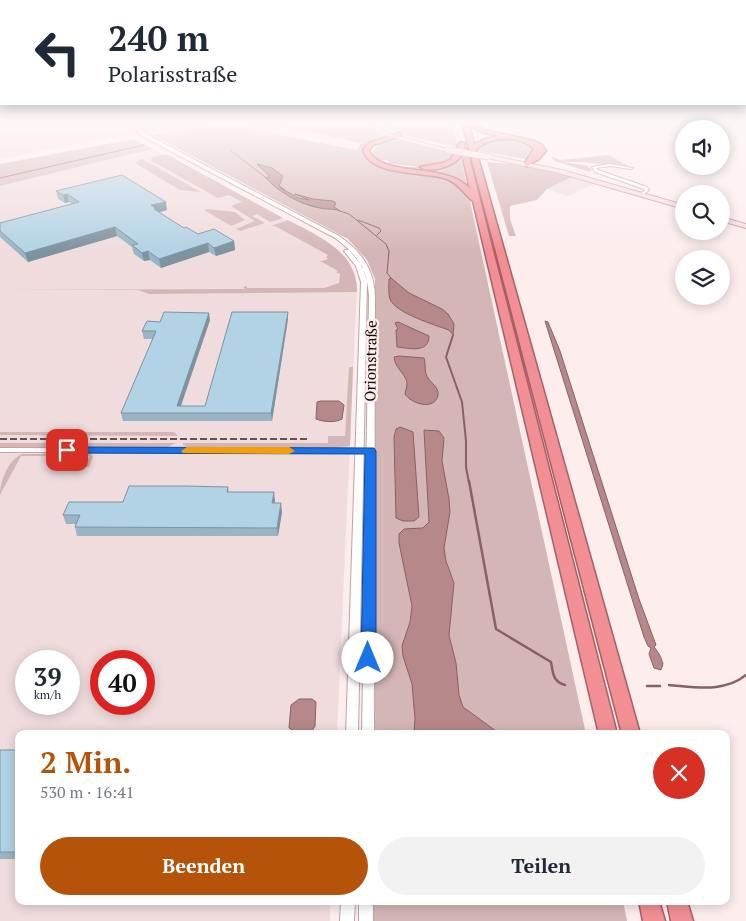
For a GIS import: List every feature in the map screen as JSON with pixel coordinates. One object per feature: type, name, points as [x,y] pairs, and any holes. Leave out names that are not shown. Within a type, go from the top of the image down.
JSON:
[{"type":"highway","points":[[384,165],[437,174],[455,180],[469,189],[478,206]]},
{"type":"highway","points":[[392,165],[417,168],[442,165]]},
{"type":"highway","points":[[468,165],[607,730]]},
{"type":"highway","points":[[477,165],[631,730]]},
{"type":"highway","points":[[651,905],[654,921]]},
{"type":"highway","points":[[678,905],[682,921]]},
{"type":"main road","points":[[544,165],[675,204]]},
{"type":"main road","points":[[546,165],[621,188]]},
{"type":"main road","points":[[730,221],[746,226]]},
{"type":"street","name":"Orionstraße","points":[[193,165],[340,245],[353,257],[359,266],[364,282],[368,730]]},
{"type":"street","name":"Orionstraße","points":[[200,165],[338,238],[352,248],[364,261],[369,272],[372,285],[352,730]]},
{"type":"street","points":[[631,168],[610,165],[594,166],[596,171],[646,188],[647,190],[642,194]]},
{"type":"street","points":[[0,450],[365,451]]},
{"type":"street","points":[[347,921],[348,905]]},
{"type":"street","points":[[366,905],[366,921]]},
{"type":"shaded area","points":[[0,165],[87,165],[0,186]]},
{"type":"shaded area","points":[[88,165],[184,165],[330,244],[346,257],[355,275],[357,286],[337,730],[15,730],[15,905],[330,905],[330,921],[0,921],[0,186]]},
{"type":"shaded area","points":[[138,165],[153,165],[201,192],[180,190]]},
{"type":"shaded area","points":[[159,165],[186,165],[283,218],[270,222],[257,214],[252,216],[265,223],[240,231],[236,229],[255,221],[231,206],[242,202],[229,195],[218,198]]},
{"type":"shaded area","points":[[209,165],[380,165],[444,177],[468,192],[585,730],[374,730],[375,279],[367,260],[348,239]]},
{"type":"shaded area","points":[[258,165],[272,168],[283,176],[279,186],[285,190],[280,188],[299,198],[309,200],[295,194],[313,199],[333,201],[336,203],[334,207],[340,211],[305,204],[290,197],[270,183],[265,177],[269,178]]},
{"type":"shaded area","points":[[400,165],[432,165],[421,167]]},
{"type":"shaded area","points":[[462,165],[467,186],[457,180],[399,167],[423,167]]},
{"type":"shaded area","points":[[488,165],[523,165],[572,177],[547,189],[537,200],[510,206],[510,219],[516,236],[509,236]]},
{"type":"shaded area","points":[[567,165],[585,165],[592,169],[590,172]]},
{"type":"shaded area","points":[[607,165],[627,165],[632,168]]},
{"type":"shaded area","points":[[572,177],[596,183],[568,196],[547,189]]},
{"type":"shaded area","points":[[204,210],[235,212],[245,220],[231,226]]},
{"type":"shaded area","points":[[288,220],[323,239],[344,256],[356,278],[357,292],[149,294],[138,290],[0,290],[245,289],[243,287],[247,286],[247,288],[324,288],[339,283],[340,274],[336,272],[338,271],[319,262],[328,259],[326,257],[328,255],[275,226],[271,226]]},
{"type":"shaded area","points":[[391,278],[409,293],[442,309],[448,314],[454,324],[453,335],[449,330],[407,314],[393,304],[389,295],[389,279]]},
{"type":"shaded area","points":[[545,321],[548,322],[560,351],[639,599],[656,645],[654,647],[659,653],[663,664],[661,670],[654,668],[649,654],[651,648],[644,637]]},
{"type":"shaded area","points":[[398,322],[429,336],[426,345],[417,349],[397,347],[396,330],[398,329],[395,323]]},
{"type":"shaded area","points":[[394,357],[424,358],[427,376],[438,392],[436,400],[432,403],[423,404],[408,398],[405,394],[407,382]]},
{"type":"shaded area","points":[[349,367],[353,367],[350,446],[333,448],[190,448],[183,445],[183,443],[328,443],[328,436],[345,436]]},
{"type":"shaded area","points":[[339,401],[344,405],[342,419],[329,422],[316,419],[317,402]]},
{"type":"shaded area","points":[[400,427],[413,432],[419,517],[414,521],[403,521],[396,518],[394,437],[396,429]]},
{"type":"shaded area","points":[[424,430],[439,431],[444,438],[442,461],[450,512],[444,548],[446,561],[454,583],[449,635],[456,663],[459,695],[463,707],[495,730],[414,730],[412,684],[403,656],[402,646],[410,622],[412,606],[399,543],[399,534],[404,529],[423,528],[429,522]]},
{"type":"shaded area","points":[[0,432],[174,432],[178,436],[0,435]]},
{"type":"shaded area","points":[[0,443],[176,443],[166,448],[0,448]]},
{"type":"shaded area","points":[[22,454],[91,454],[93,457],[89,467],[85,467],[89,456],[21,456],[0,495],[1,484],[9,466]]},
{"type":"shaded area","points":[[299,699],[312,699],[316,702],[315,726],[313,730],[293,730],[289,728],[291,705]]},
{"type":"shaded area","points":[[373,905],[624,905],[627,921],[373,921]]},
{"type":"building","points":[[122,175],[166,202],[151,205],[156,209],[154,209],[184,228],[186,227],[198,234],[214,229],[234,241],[214,248],[208,243],[159,259],[148,251],[142,253],[132,245],[138,244],[115,227],[25,253],[0,231],[0,223],[79,202],[67,194],[63,195],[56,191]]},
{"type":"building","points":[[164,312],[209,313],[177,406],[205,406],[232,312],[288,312],[271,413],[121,413],[156,331],[142,331],[147,321],[160,322]]},
{"type":"building","points":[[129,486],[228,487],[227,492],[274,492],[272,503],[281,503],[277,528],[75,527],[80,515],[63,515],[69,502],[123,502]]},
{"type":"building","points":[[0,750],[15,750],[15,852],[0,852]]},
{"type":"waterway","points":[[0,178],[57,165]]},
{"type":"waterway","points":[[249,165],[265,177]]},
{"type":"waterway","points":[[340,211],[349,214],[386,244],[389,251],[387,273],[391,278]]},
{"type":"waterway","points":[[358,220],[379,228],[381,231],[377,235]]},
{"type":"waterway","points":[[453,335],[446,357],[462,402],[466,441],[466,467],[469,483]]},
{"type":"waterway","points":[[469,481],[496,629],[551,662],[556,679],[565,685]]},
{"type":"waterway","points":[[669,685],[719,687],[737,681],[746,675]]},
{"type":"waterway","points":[[647,686],[660,686]]},
{"type":"railway","points":[[0,439],[310,439]]},
{"type":"slow traffic","points":[[187,451],[289,451]]},
{"type":"route","points":[[67,450],[370,451],[368,658]]}]
